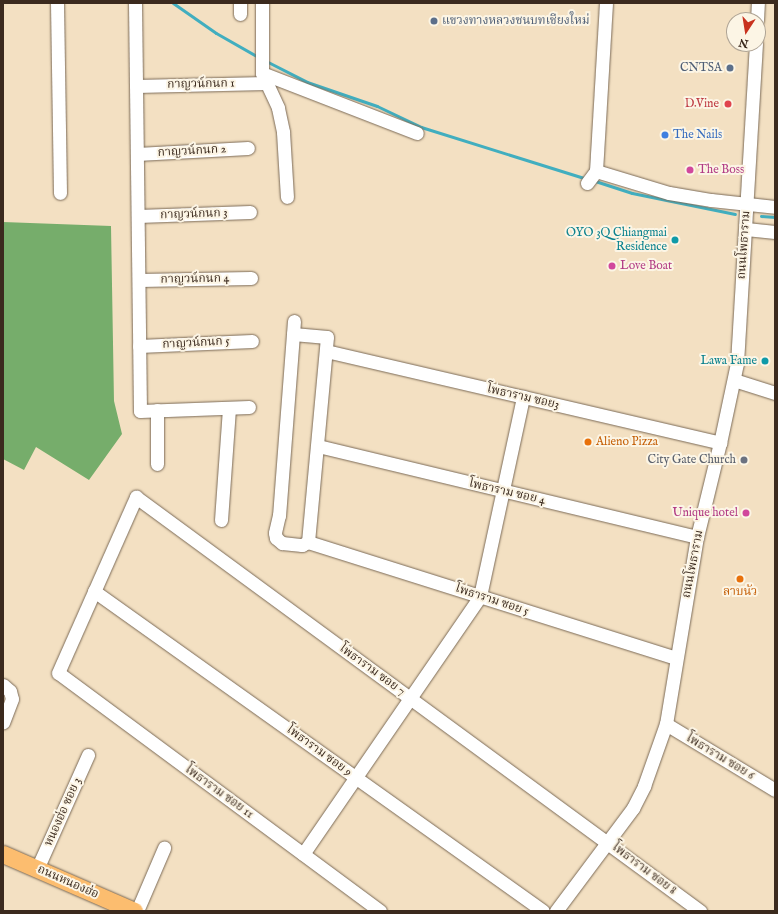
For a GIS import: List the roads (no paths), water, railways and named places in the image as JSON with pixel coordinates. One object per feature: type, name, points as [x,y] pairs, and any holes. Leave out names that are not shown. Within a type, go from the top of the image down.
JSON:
[{"type":"main road","name":"ถนนหนองฮ่อ","points":[[3,854],[134,911]]},
{"type":"street","points":[[57,3],[60,193]]},
{"type":"street","points":[[135,3],[140,411],[249,407]]},
{"type":"street","points":[[262,3],[261,54],[264,78],[278,108],[283,132],[287,197]]},
{"type":"street","points":[[587,183],[596,171],[606,3]]},
{"type":"street","name":"ถนนโพธาราม","points":[[556,911],[633,808],[666,724],[675,658],[697,537],[720,443],[737,363],[756,52]]},
{"type":"street","points":[[264,78],[417,133]]},
{"type":"street","name":"กาญวน์กนก 1","points":[[136,86],[264,78]]},
{"type":"street","name":"กาญวน์กนก 2","points":[[137,154],[248,148]]},
{"type":"street","points":[[596,171],[669,193],[775,207]]},
{"type":"street","name":"กาญวน์กนก 3","points":[[138,216],[250,212]]},
{"type":"street","points":[[746,229],[775,232]]},
{"type":"street","name":"กาญวน์กนก 4","points":[[138,280],[251,278]]},
{"type":"street","points":[[293,334],[327,337],[308,542],[302,545],[282,543],[276,538],[275,533],[278,515],[294,321]]},
{"type":"street","name":"กาญวน์กนก 5","points":[[140,346],[252,340]]},
{"type":"street","name":"โพธาราม ซอย3","points":[[326,351],[720,443]]},
{"type":"street","points":[[734,380],[775,393]]},
{"type":"street","points":[[303,854],[480,596],[523,397]]},
{"type":"street","points":[[221,520],[229,408]]},
{"type":"street","points":[[157,410],[157,464]]},
{"type":"street","name":"โพธาราม ซอย 4","points":[[318,446],[697,537]]},
{"type":"street","name":"โพธาราม ซอย 7","points":[[94,591],[136,497],[608,842]]},
{"type":"street","name":"โพธาราม ซอย 5","points":[[308,542],[675,658]]},
{"type":"street","name":"โพธาราม ซอย 11","points":[[94,591],[58,673],[380,911]]},
{"type":"street","name":"โพธาราม ซอย 9","points":[[94,591],[543,911]]},
{"type":"street","points":[[3,685],[10,691],[12,699],[3,722]]},
{"type":"street","name":"โพธาราม ซอย 6","points":[[666,724],[775,790]]},
{"type":"street","name":"หนองฮ่อ ซอย 3","points":[[37,869],[88,755]]},
{"type":"street","name":"โพธาราม ซอย 8","points":[[608,842],[700,911]]},
{"type":"street","points":[[137,911],[164,848]]},
{"type":"waterway","points":[[173,3],[216,33],[258,57]]},
{"type":"waterway","points":[[266,61],[307,82],[377,106],[421,127],[587,179]]},
{"type":"waterway","points":[[592,180],[632,193],[735,214]]},
{"type":"waterway","points":[[761,216],[775,217]]},
{"type":"place","name":"แขวงทางหลวงชนบทเชียงใหม่","points":[[434,21]]},
{"type":"place","name":"CNTSA","points":[[730,68]]},
{"type":"place","name":"D.Vine","points":[[728,104]]},
{"type":"place","name":"The Nails","points":[[665,135]]},
{"type":"place","name":"The Boss","points":[[690,170]]},
{"type":"place","name":"OYO 3Q Chiangmai Residence","points":[[675,240]]},
{"type":"place","name":"Love Boat","points":[[612,266]]},
{"type":"place","name":"Lawa Fame","points":[[765,361]]},
{"type":"place","name":"Alieno Pizza","points":[[588,442]]},
{"type":"place","name":"City Gate Church","points":[[744,460]]},
{"type":"place","name":"Unique hotel","points":[[746,513]]},
{"type":"place","name":"ลาบนัว","points":[[740,579]]}]
